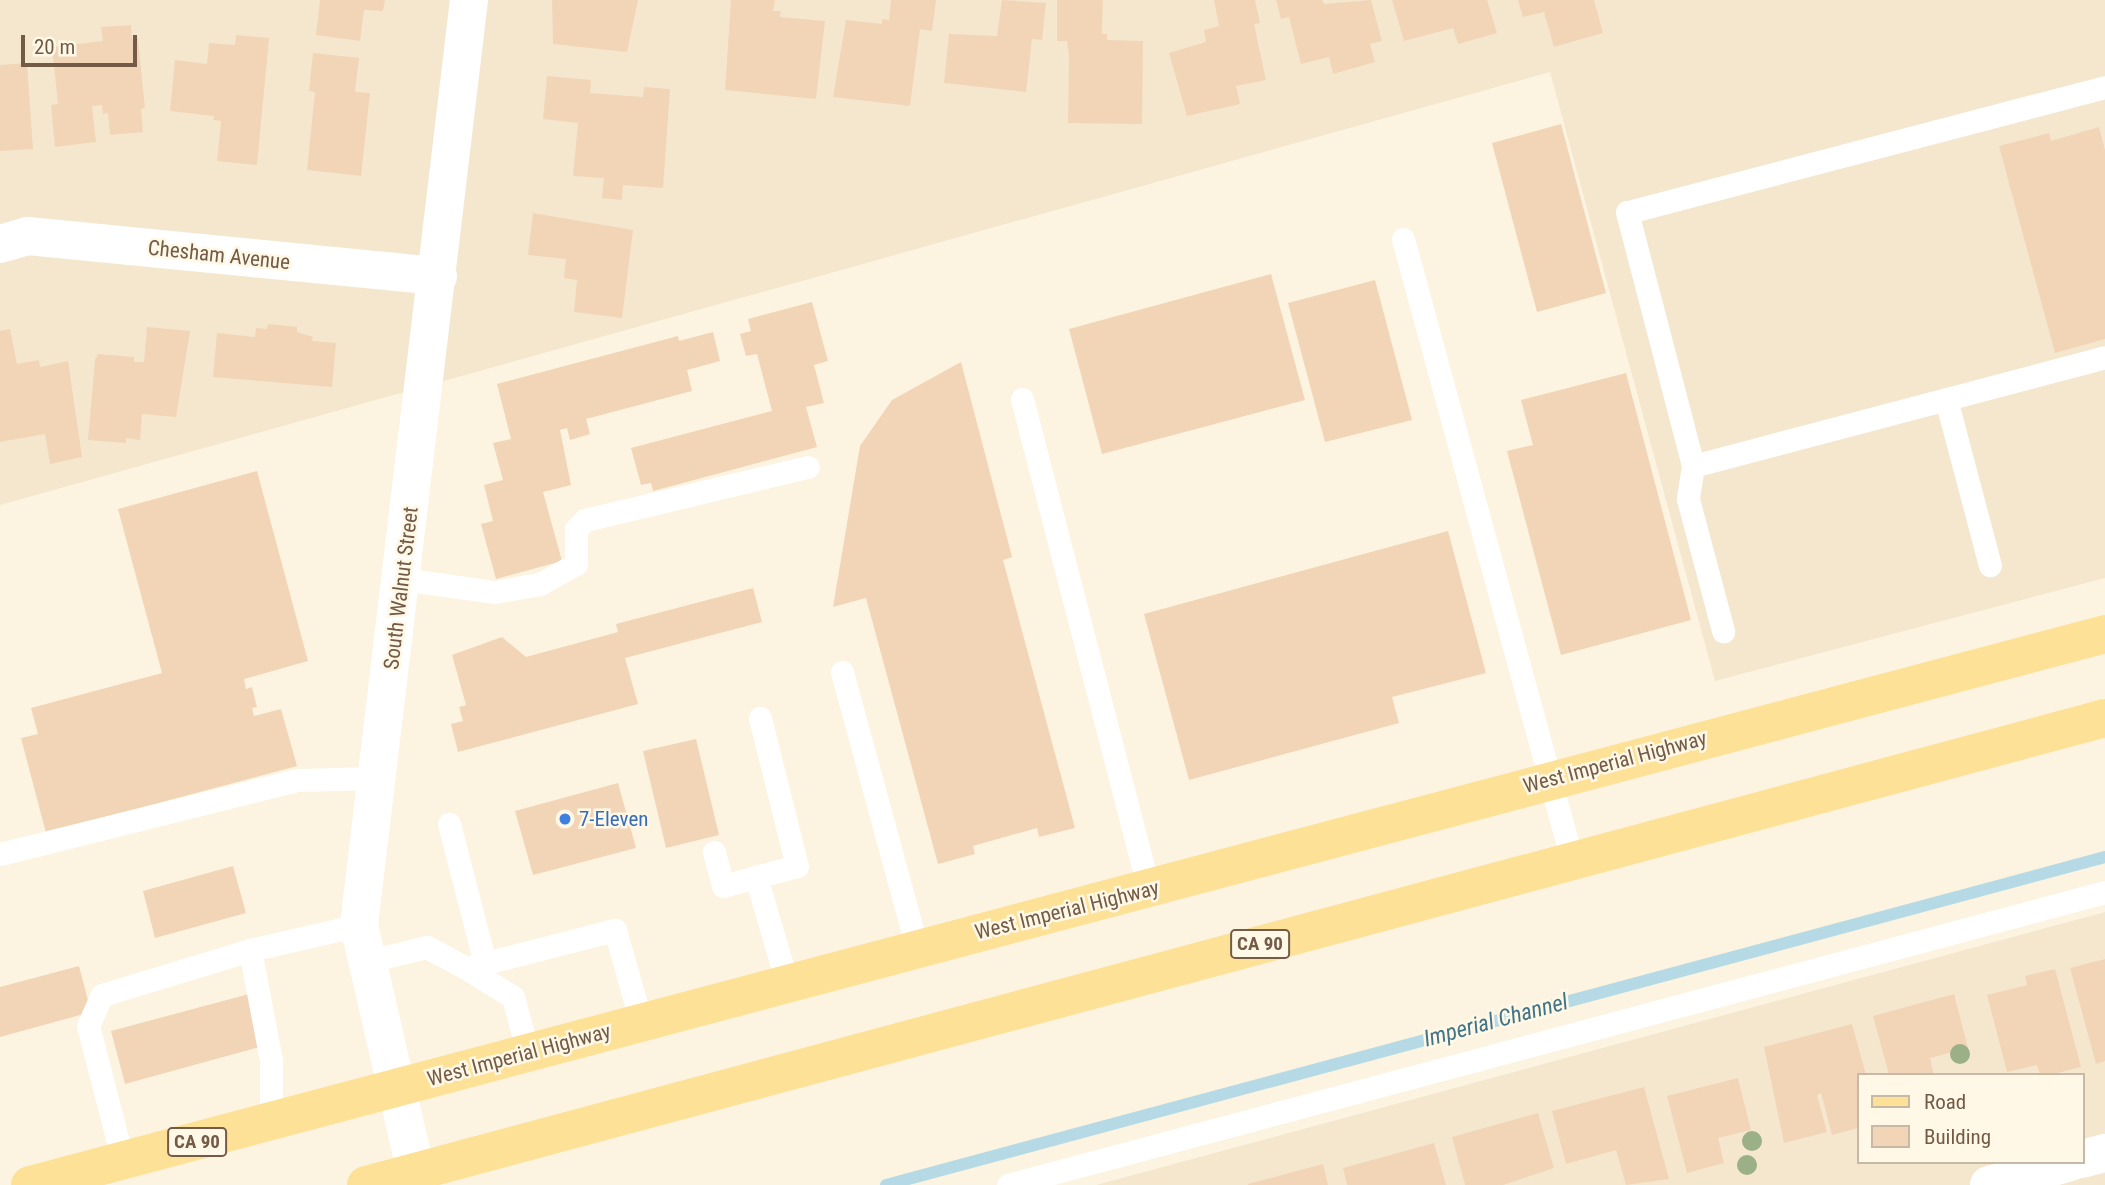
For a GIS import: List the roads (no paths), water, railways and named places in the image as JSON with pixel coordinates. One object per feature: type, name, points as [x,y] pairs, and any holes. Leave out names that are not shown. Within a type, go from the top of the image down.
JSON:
[{"type":"main road","name":"West Imperial Highway","points":[[30,1185],[917,948],[1149,890],[1549,778],[2105,634]]},
{"type":"main road","name":"CA 90","points":[[366,1185],[2105,718]]},
{"type":"street","name":"South Walnut Street","points":[[416,1172],[364,962],[359,925],[469,0]]},
{"type":"street","name":"Chesham Avenue","points":[[0,244],[28,236],[438,276]]},
{"type":"street","points":[[2084,1158],[2105,1153]]},
{"type":"street","points":[[1989,1185],[2064,1164]]},
{"type":"lane","points":[[1723,631],[1688,499],[1693,466],[1627,212],[2105,87]]},
{"type":"lane","points":[[1402,239],[1572,860]]},
{"type":"lane","points":[[1693,466],[2105,358]]},
{"type":"lane","points":[[1022,399],[1149,890]]},
{"type":"lane","points":[[1946,399],[1990,565]]},
{"type":"lane","points":[[402,579],[495,592],[540,584],[576,564],[576,529],[585,520],[808,467]]},
{"type":"lane","points":[[842,672],[917,948]]},
{"type":"lane","points":[[714,852],[723,886],[797,866],[760,719]]},
{"type":"lane","points":[[0,854],[298,780],[378,778]]},
{"type":"lane","points":[[449,824],[475,965]]},
{"type":"lane","points":[[757,877],[787,983]]},
{"type":"lane","points":[[1008,1185],[2105,892]]},
{"type":"lane","points":[[123,1161],[88,1026],[102,995],[250,950],[359,925]]},
{"type":"lane","points":[[475,965],[615,930],[641,1023]]},
{"type":"lane","points":[[364,962],[427,947],[475,965],[513,997],[528,1053]]},
{"type":"lane","points":[[250,950],[271,1060],[271,1122]]},
{"type":"waterway","name":"Imperial Channel","points":[[886,1185],[2105,857]]},
{"type":"place","name":"7-Eleven","points":[[565,819]]}]
